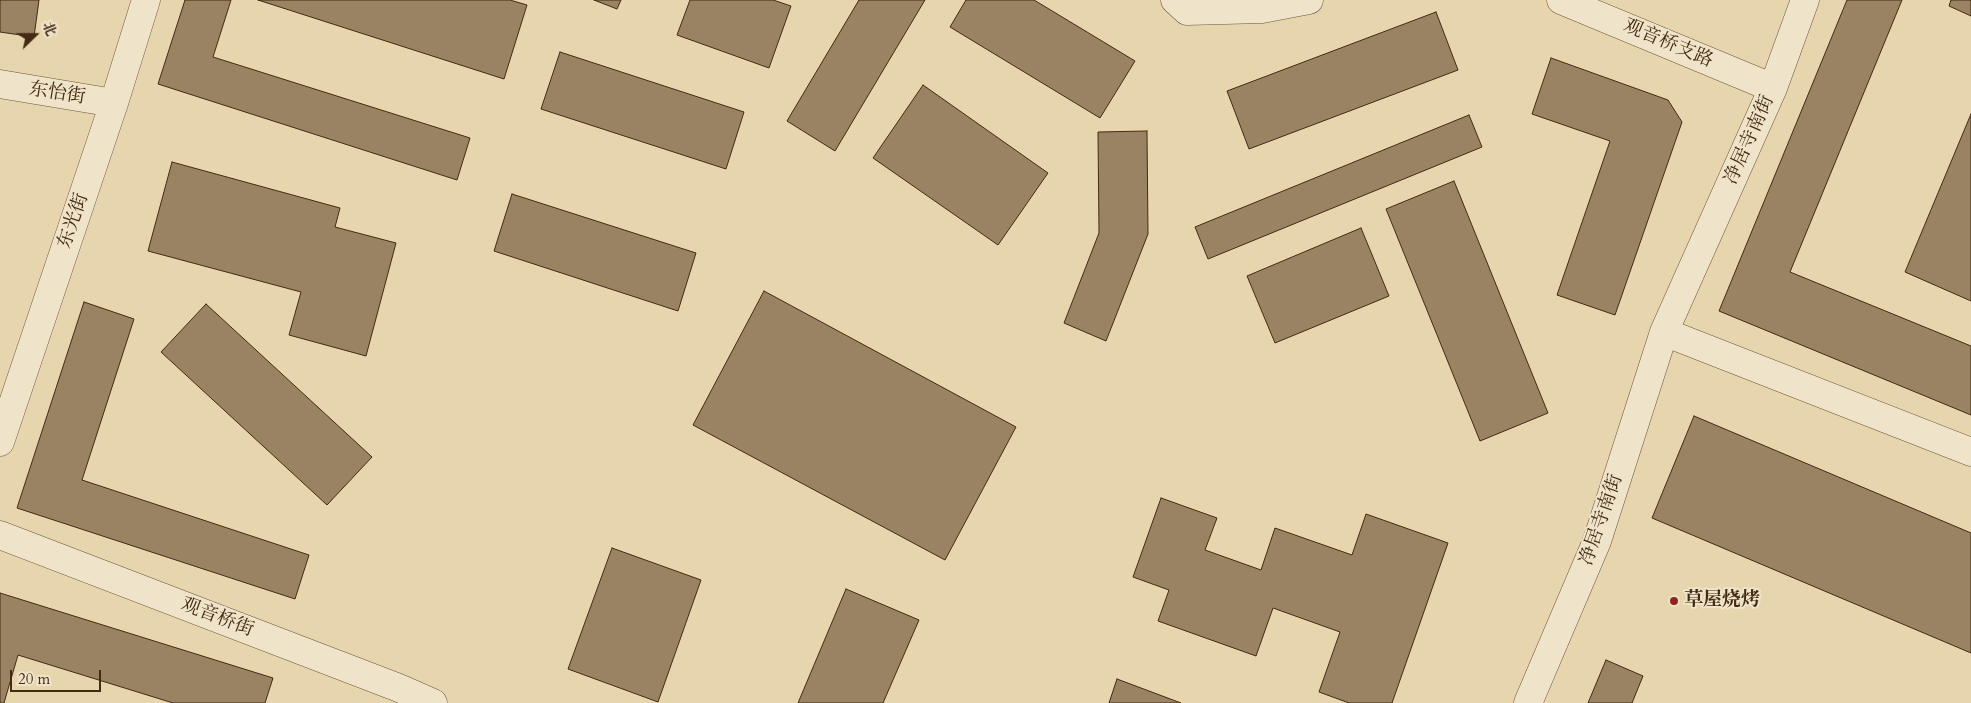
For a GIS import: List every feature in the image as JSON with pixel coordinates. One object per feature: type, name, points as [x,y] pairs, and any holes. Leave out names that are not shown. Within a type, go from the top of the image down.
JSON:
[{"type":"street","name":"东光街","points":[[0,442],[114,103],[146,0]]},
{"type":"street","points":[[1181,5],[1262,9],[1309,0]]},
{"type":"street","name":"观音桥支路","points":[[1561,0],[1773,88]]},
{"type":"street","name":"净居寺南街","points":[[1528,703],[1597,541],[1664,332],[1773,88],[1806,0]]},
{"type":"street","name":"东怡街","points":[[0,84],[114,103]]},
{"type":"street","points":[[1664,332],[1971,452]]},
{"type":"street","name":"观音桥街","points":[[0,535],[399,688],[433,703]]},
{"type":"building","points":[[0,0],[39,0],[34,37],[0,32]]},
{"type":"building","points":[[185,0],[231,0],[213,57],[470,138],[457,180],[158,84]]},
{"type":"building","points":[[258,0],[510,0],[527,5],[504,79]]},
{"type":"building","points":[[594,0],[621,0],[617,9]]},
{"type":"building","points":[[690,0],[773,0],[791,6],[769,68],[677,35]]},
{"type":"building","points":[[859,0],[925,0],[835,151],[787,121]]},
{"type":"building","points":[[966,0],[1034,0],[1135,61],[1100,118],[950,27]]},
{"type":"building","points":[[1847,0],[1902,0],[1790,272],[1971,346],[1971,415],[1719,311]]},
{"type":"building","points":[[1951,0],[1971,0],[1971,16],[1949,6]]},
{"type":"building","points":[[1436,12],[1458,70],[1249,149],[1227,91]]},
{"type":"building","points":[[560,52],[744,112],[726,169],[541,109]]},
{"type":"building","points":[[1551,58],[1668,100],[1682,122],[1615,315],[1557,295],[1610,141],[1532,114]]},
{"type":"building","points":[[923,85],[1048,173],[998,245],[873,158]]},
{"type":"building","points":[[1971,114],[1971,301],[1905,272]]},
{"type":"building","points":[[1469,115],[1482,147],[1208,259],[1195,227]]},
{"type":"building","points":[[1147,131],[1148,234],[1106,341],[1064,323],[1099,233],[1098,132]]},
{"type":"building","points":[[172,162],[340,208],[335,227],[396,243],[366,356],[289,335],[301,292],[148,251]]},
{"type":"building","points":[[1454,181],[1548,413],[1480,441],[1386,209]]},
{"type":"building","points":[[512,194],[696,253],[678,311],[494,251]]},
{"type":"building","points":[[1361,228],[1389,296],[1275,343],[1247,276]]},
{"type":"building","points":[[764,291],[1016,427],[945,560],[693,425]]},
{"type":"building","points":[[84,302],[134,319],[82,480],[309,555],[295,599],[17,508]]},
{"type":"building","points":[[206,304],[372,457],[327,505],[161,352]]},
{"type":"building","points":[[1694,416],[1971,533],[1971,653],[1652,518]]},
{"type":"building","points":[[1161,498],[1217,518],[1205,550],[1261,570],[1275,528],[1352,555],[1366,514],[1448,543],[1392,703],[1349,703],[1319,692],[1340,632],[1273,608],[1256,656],[1158,621],[1169,590],[1133,577]]},
{"type":"building","points":[[612,548],[701,580],[658,702],[568,669]]},
{"type":"building","points":[[846,589],[919,620],[883,703],[798,703]]},
{"type":"building","points":[[0,593],[273,678],[265,703],[173,703],[18,655],[4,703],[0,703]]},
{"type":"building","points":[[1606,660],[1643,676],[1632,703],[1588,703]]},
{"type":"building","points":[[1117,679],[1181,703],[1109,703]]},
{"type":"place","name":"草屋烧烤","points":[[1674,601]]}]
